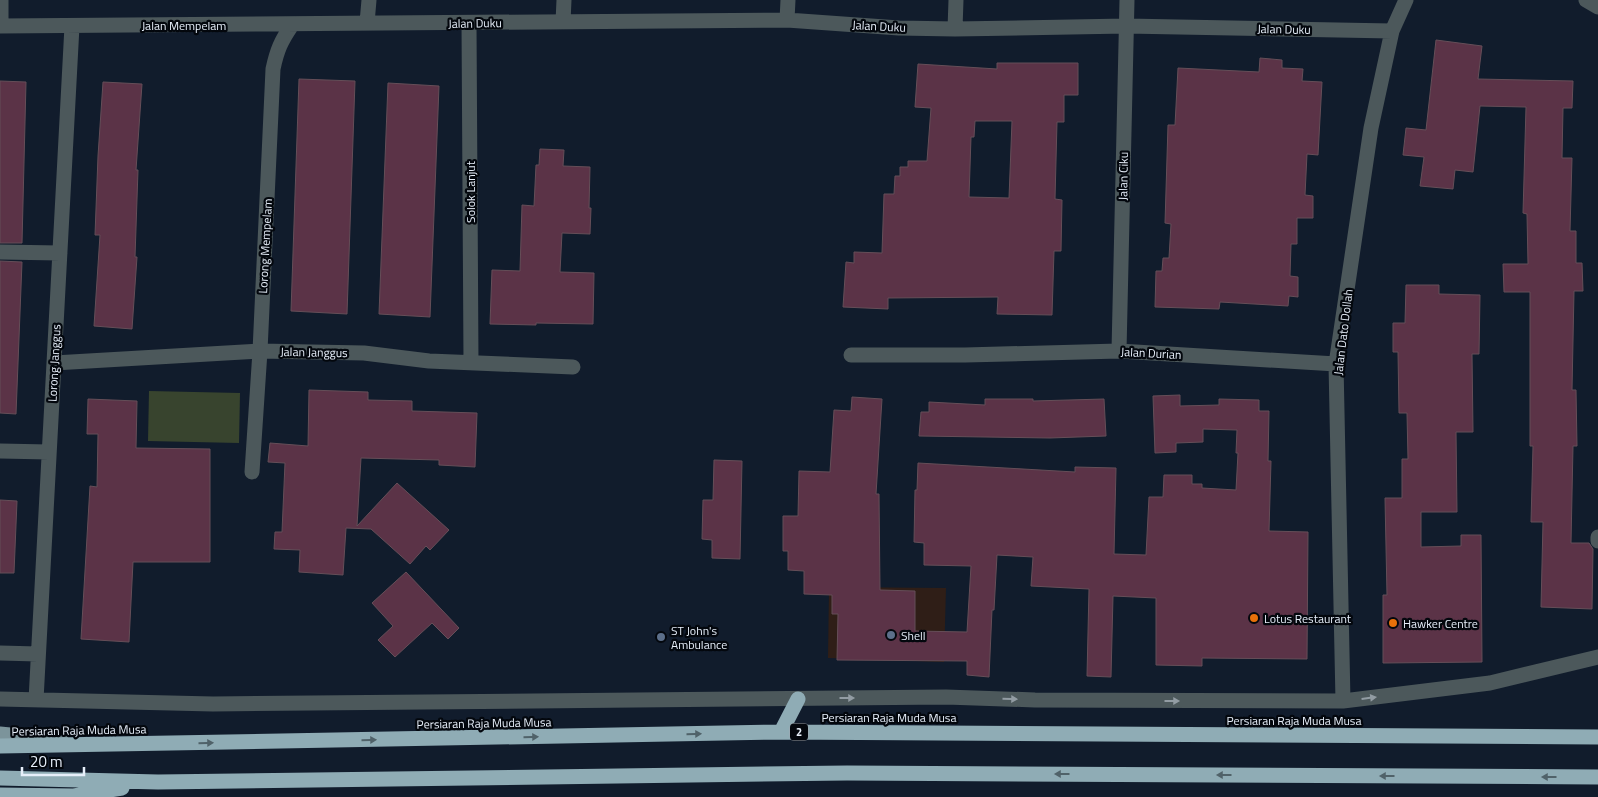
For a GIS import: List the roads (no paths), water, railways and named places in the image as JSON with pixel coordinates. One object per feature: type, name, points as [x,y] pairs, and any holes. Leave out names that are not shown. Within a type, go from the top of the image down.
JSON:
[{"type":"highway","points":[[781,732],[798,699]]},
{"type":"highway","name":"Persiaran Raja Muda Musa","points":[[0,746],[781,732],[1598,737]]},
{"type":"highway","points":[[0,778],[158,782],[847,773],[1598,777]]},
{"type":"highway","points":[[0,795],[74,796],[158,782]]},
{"type":"main road","points":[[0,734],[112,745]]},
{"type":"street","points":[[0,26],[1,0]]},
{"type":"street","points":[[367,23],[369,0]]},
{"type":"street","points":[[563,22],[564,0]]},
{"type":"street","points":[[787,20],[788,0]]},
{"type":"street","points":[[955,29],[956,0]]},
{"type":"street","name":"Jalan Ciku","points":[[1119,351],[1127,0]]},
{"type":"street","name":"Jalan Dato Dollah","points":[[1343,701],[1336,364],[1371,128],[1392,31],[1406,0]]},
{"type":"street","points":[[1586,0],[1598,7]]},
{"type":"street","name":"Jalan Duku","points":[[367,23],[787,20],[899,28],[1126,26],[1392,31]]},
{"type":"street","name":"Jalan Mempelam","points":[[0,26],[367,23]]},
{"type":"street","name":"Solok Lanjut","points":[[470,23],[472,362]]},
{"type":"street","name":"Lorong Mempelam","points":[[252,472],[260,351],[273,69],[276,51],[281,40],[292,25]]},
{"type":"street","name":"Lorong Janggus","points":[[36,700],[72,26]]},
{"type":"street","points":[[0,252],[60,253]]},
{"type":"street","name":"Jalan Janggus","points":[[54,363],[260,351],[364,353],[430,361],[573,367]]},
{"type":"street","name":"Jalan Durian","points":[[851,355],[965,355],[1119,351],[1336,364]]},
{"type":"street","points":[[0,451],[49,452]]},
{"type":"street","points":[[0,653],[38,654]]},
{"type":"street","points":[[0,699],[213,704],[946,698],[1343,701],[1490,683],[1598,657]]},
{"type":"place","name":"Lotus Restaurant","points":[[1254,618]]},
{"type":"place","name":"Hawker Centre","points":[[1393,623]]},
{"type":"place","name":"Shell","points":[[891,635]]},
{"type":"place","name":"ST John's Ambulance","points":[[661,637]]}]
